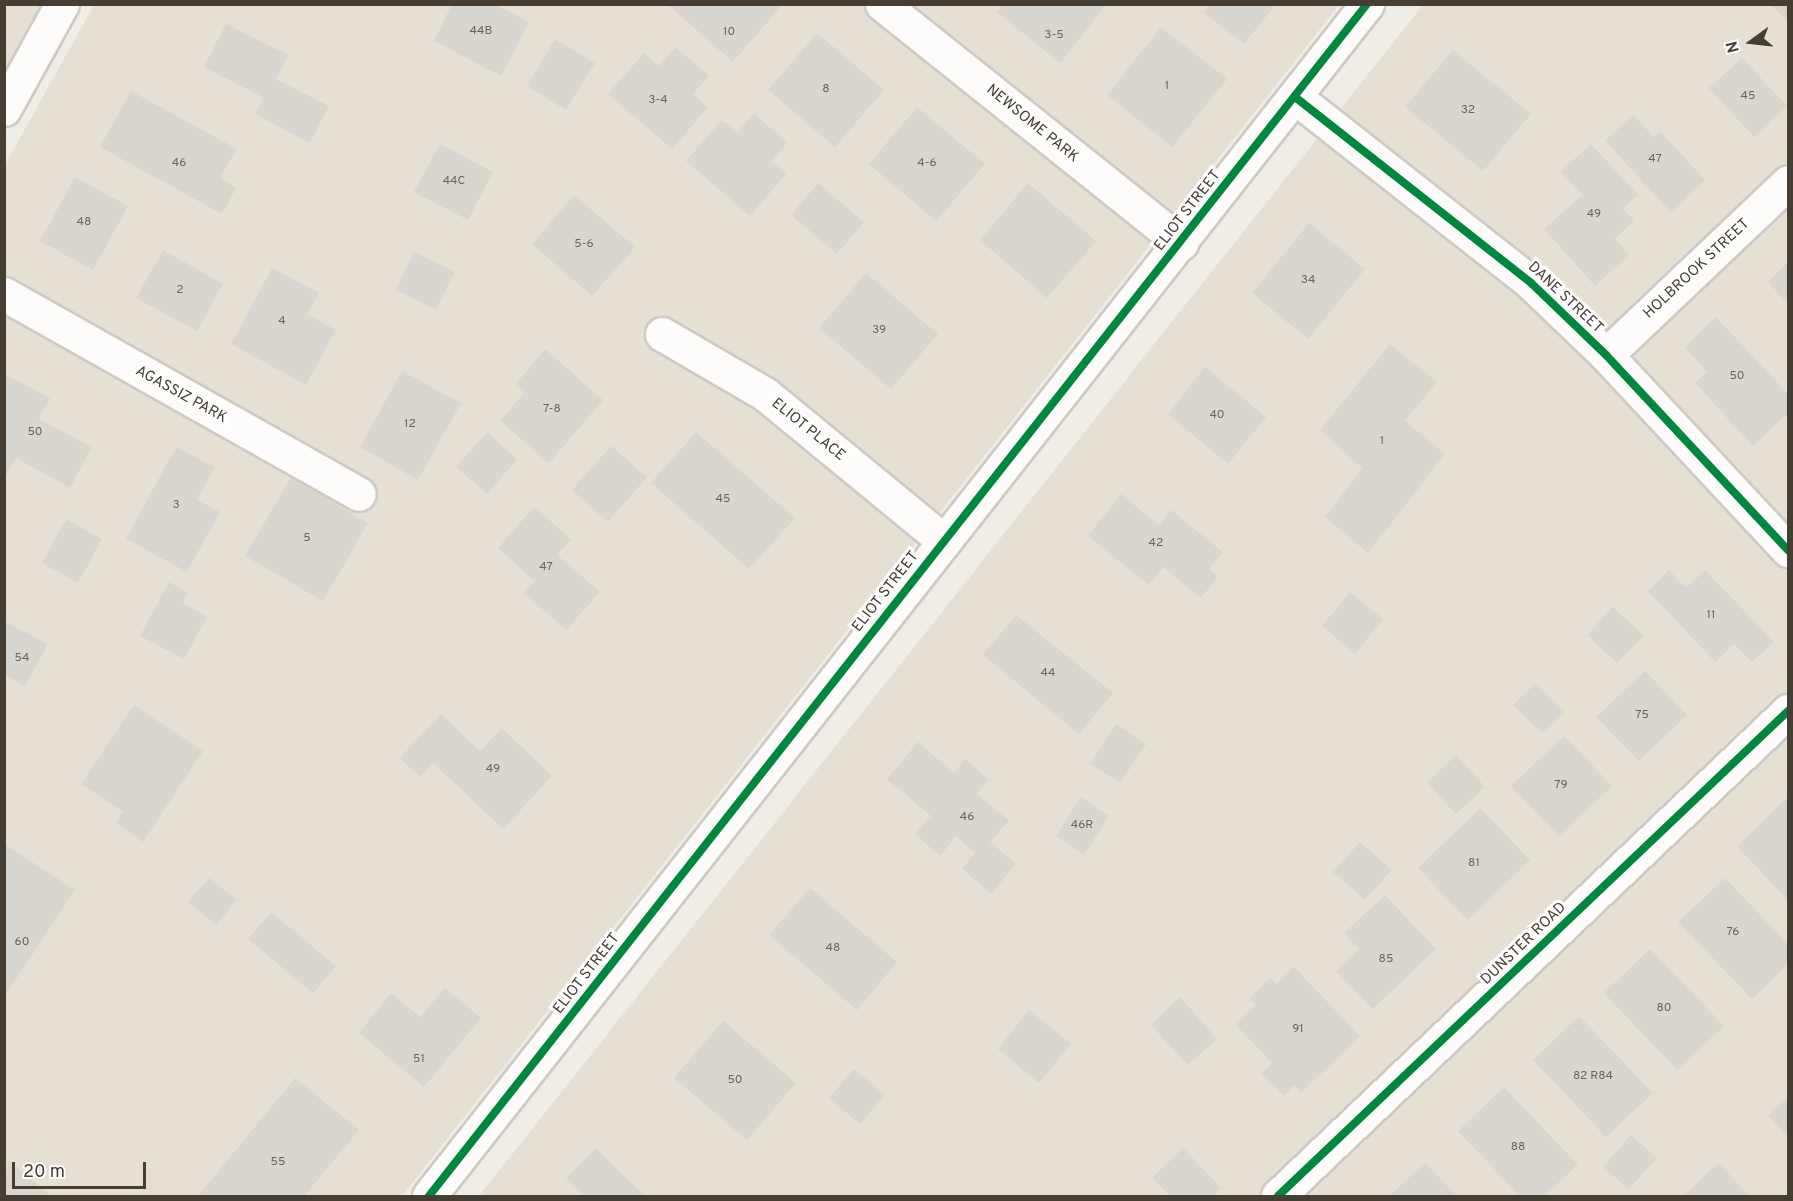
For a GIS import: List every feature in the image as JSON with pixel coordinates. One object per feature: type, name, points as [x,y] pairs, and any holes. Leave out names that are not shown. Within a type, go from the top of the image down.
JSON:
[{"type":"street","points":[[4,109],[62,4]]},
{"type":"street","name":"NEWSOME PARK","points":[[882,4],[1181,243]]},
{"type":"street","name":"ELIOT STREET","points":[[429,1197],[1367,4]]},
{"type":"street","name":"DANE STREET","points":[[1295,97],[1531,283],[1606,355],[1788,550]]},
{"type":"street","name":"HOLBROOK STREET","points":[[1606,355],[1788,182]]},
{"type":"street","name":"AGASSIZ PARK","points":[[4,294],[359,494]]},
{"type":"street","name":"ELIOT PLACE","points":[[663,334],[765,394],[944,541]]},
{"type":"street","name":"DUNSTER ROAD","points":[[1278,1197],[1788,711]]},
{"type":"shaded area","points":[[4,5],[42,5],[5,72]]},
{"type":"shaded area","points":[[94,5],[1339,5],[402,1196],[5,1196],[5,165]]},
{"type":"shaded area","points":[[1423,5],[1788,5],[1788,1196],[479,1196]]},
{"type":"building","points":[[452,4],[495,4],[529,22],[501,76],[434,41]]},
{"type":"building","points":[[667,4],[783,4],[733,62]]},
{"type":"building","points":[[1003,4],[1107,4],[1060,63],[997,12]]},
{"type":"building","points":[[1210,4],[1269,4],[1273,8],[1244,44],[1203,12]]},
{"type":"building","points":[[1770,4],[1788,4],[1788,22]]},
{"type":"building","points":[[226,24],[288,55],[276,79],[329,106],[310,143],[255,114],[264,98],[204,67]]},
{"type":"building","points":[[1161,27],[1227,79],[1172,147],[1107,95]]},
{"type":"building","points":[[817,33],[884,90],[835,147],[768,90]]},
{"type":"building","points":[[555,39],[595,63],[566,110],[527,86]]},
{"type":"building","points":[[675,47],[709,75],[693,94],[708,107],[672,149],[608,94],[644,53],[659,66]]},
{"type":"building","points":[[1453,50],[1531,114],[1483,171],[1405,107]]},
{"type":"building","points":[[1742,58],[1787,106],[1754,137],[1709,88]]},
{"type":"building","points":[[131,91],[237,149],[220,178],[236,188],[222,214],[100,147]]},
{"type":"building","points":[[917,107],[985,164],[936,221],[869,164]]},
{"type":"building","points":[[754,113],[787,143],[771,161],[786,174],[750,216],[686,161],[722,120],[737,133]]},
{"type":"building","points":[[1633,115],[1654,137],[1660,131],[1705,180],[1671,212],[1605,141]]},
{"type":"building","points":[[440,144],[493,172],[468,220],[414,192]]},
{"type":"building","points":[[1591,144],[1638,195],[1623,208],[1634,221],[1615,239],[1629,255],[1595,286],[1544,229],[1582,195],[1561,171]]},
{"type":"building","points":[[75,177],[128,206],[93,270],[40,241]]},
{"type":"building","points":[[818,183],[864,222],[837,254],[791,215]]},
{"type":"building","points":[[1028,183],[1096,241],[1047,298],[980,240]]},
{"type":"building","points":[[574,195],[635,247],[592,296],[532,244]]},
{"type":"building","points":[[1309,223],[1365,269],[1308,339],[1252,293]]},
{"type":"building","points":[[163,250],[223,284],[197,331],[136,298]]},
{"type":"building","points":[[414,252],[455,272],[436,310],[396,290]]},
{"type":"building","points":[[1788,262],[1788,304],[1768,282]]},
{"type":"building","points":[[272,268],[319,293],[307,314],[336,330],[306,385],[231,344]]},
{"type":"building","points":[[866,273],[938,334],[891,389],[819,328]]},
{"type":"building","points":[[1716,317],[1788,394],[1788,413],[1753,446],[1695,383],[1707,372],[1685,347]]},
{"type":"building","points":[[1390,344],[1437,382],[1405,421],[1445,454],[1368,553],[1325,517],[1362,468],[1320,430]]},
{"type":"building","points":[[545,349],[603,400],[549,463],[500,421],[525,392],[516,384]]},
{"type":"building","points":[[1205,367],[1266,417],[1228,464],[1168,414]]},
{"type":"building","points":[[402,371],[461,403],[418,480],[360,447]]},
{"type":"building","points":[[4,374],[50,398],[39,419],[92,447],[70,488],[16,458],[4,479]]},
{"type":"building","points":[[487,432],[517,459],[487,494],[456,467]]},
{"type":"building","points":[[696,432],[795,518],[749,569],[651,483]]},
{"type":"building","points":[[611,446],[647,477],[608,522],[572,490]]},
{"type":"building","points":[[176,447],[215,467],[197,500],[220,512],[187,572],[126,539]]},
{"type":"building","points":[[291,478],[368,523],[323,601],[245,556]]},
{"type":"building","points":[[1121,494],[1159,525],[1171,510],[1223,552],[1209,569],[1218,576],[1201,598],[1163,567],[1149,585],[1088,536]]},
{"type":"building","points":[[534,507],[571,539],[557,555],[600,592],[566,630],[524,593],[534,581],[498,548]]},
{"type":"building","points":[[66,519],[102,539],[78,583],[42,563]]},
{"type":"building","points":[[1669,570],[1686,588],[1705,570],[1774,642],[1752,662],[1734,644],[1715,662],[1648,591]]},
{"type":"building","points":[[169,582],[188,593],[183,603],[207,617],[184,659],[140,636]]},
{"type":"building","points":[[1350,592],[1383,619],[1355,654],[1322,626]]},
{"type":"building","points":[[1613,607],[1644,636],[1617,663],[1587,635]]},
{"type":"building","points":[[1016,615],[1113,693],[1079,734],[983,655]]},
{"type":"building","points":[[4,621],[48,644],[25,686],[4,675]]},
{"type":"building","points":[[1645,671],[1687,715],[1639,761],[1596,717]]},
{"type":"building","points":[[1535,684],[1563,712],[1542,733],[1513,705]]},
{"type":"building","points":[[134,705],[203,751],[143,842],[116,823],[123,812],[81,784]]},
{"type":"building","points":[[441,714],[480,751],[502,728],[552,776],[503,829],[433,763],[420,777],[400,758]]},
{"type":"building","points":[[1116,724],[1146,744],[1120,783],[1090,764]]},
{"type":"building","points":[[1564,736],[1612,786],[1559,836],[1511,786]]},
{"type":"building","points":[[918,742],[954,773],[965,759],[989,780],[977,794],[1009,821],[990,842],[1016,864],[991,894],[962,869],[975,853],[956,836],[940,856],[915,834],[931,816],[887,779]]},
{"type":"building","points":[[1456,755],[1485,787],[1456,814],[1427,783]]},
{"type":"building","points":[[1081,797],[1109,816],[1084,855],[1056,836]]},
{"type":"building","points":[[1788,797],[1788,901],[1737,846]]},
{"type":"building","points":[[1480,808],[1530,860],[1468,920],[1418,868]]},
{"type":"building","points":[[1360,842],[1392,870],[1365,900],[1333,872]]},
{"type":"building","points":[[6,845],[75,890],[5,996],[5,848]]},
{"type":"building","points":[[209,878],[237,900],[216,925],[188,902]]},
{"type":"building","points":[[1725,878],[1788,944],[1788,964],[1752,999],[1678,922]]},
{"type":"building","points":[[810,888],[897,962],[857,1010],[769,935]]},
{"type":"building","points":[[1385,895],[1436,949],[1373,1009],[1336,971],[1359,949],[1344,933]]},
{"type":"building","points":[[271,912],[336,966],[313,993],[248,939]]},
{"type":"building","points":[[1650,949],[1724,1026],[1677,1070],[1604,993]]},
{"type":"building","points":[[1294,967],[1360,1036],[1301,1093],[1294,1085],[1284,1096],[1261,1074],[1272,1063],[1236,1025],[1256,1005],[1249,998],[1270,978],[1277,984]]},
{"type":"building","points":[[445,988],[481,1018],[424,1087],[359,1033],[391,993],[420,1017]]},
{"type":"building","points":[[1180,997],[1217,1039],[1188,1065],[1151,1025]]},
{"type":"building","points":[[1029,1010],[1071,1044],[1039,1083],[998,1049]]},
{"type":"building","points":[[1579,1016],[1653,1093],[1606,1137],[1533,1060]]},
{"type":"building","points":[[723,1021],[796,1083],[747,1140],[674,1078]]},
{"type":"building","points":[[854,1069],[885,1095],[860,1124],[829,1098]]},
{"type":"building","points":[[295,1078],[359,1130],[304,1196],[198,1196]]},
{"type":"building","points":[[1504,1087],[1578,1165],[1544,1196],[1520,1196],[1458,1131]]},
{"type":"building","points":[[1788,1097],[1788,1137],[1768,1115]]},
{"type":"building","points":[[1631,1135],[1657,1158],[1629,1189],[1603,1167]]},
{"type":"building","points":[[596,1148],[645,1196],[585,1196],[566,1178]]},
{"type":"building","points":[[1183,1148],[1221,1188],[1212,1196],[1170,1196],[1152,1178]]},
{"type":"building","points":[[8,1159],[50,1196],[4,1196]]},
{"type":"building","points":[[1425,1163],[1457,1196],[1389,1196]]},
{"type":"building","points":[[1718,1163],[1750,1196],[1683,1196]]},
{"type":"cycle path","points":[[429,1196],[1367,4]]},
{"type":"cycle path","points":[[1295,97],[1531,283],[1606,355],[1788,550]]},
{"type":"cycle path","points":[[1278,1196],[1788,711]]}]
